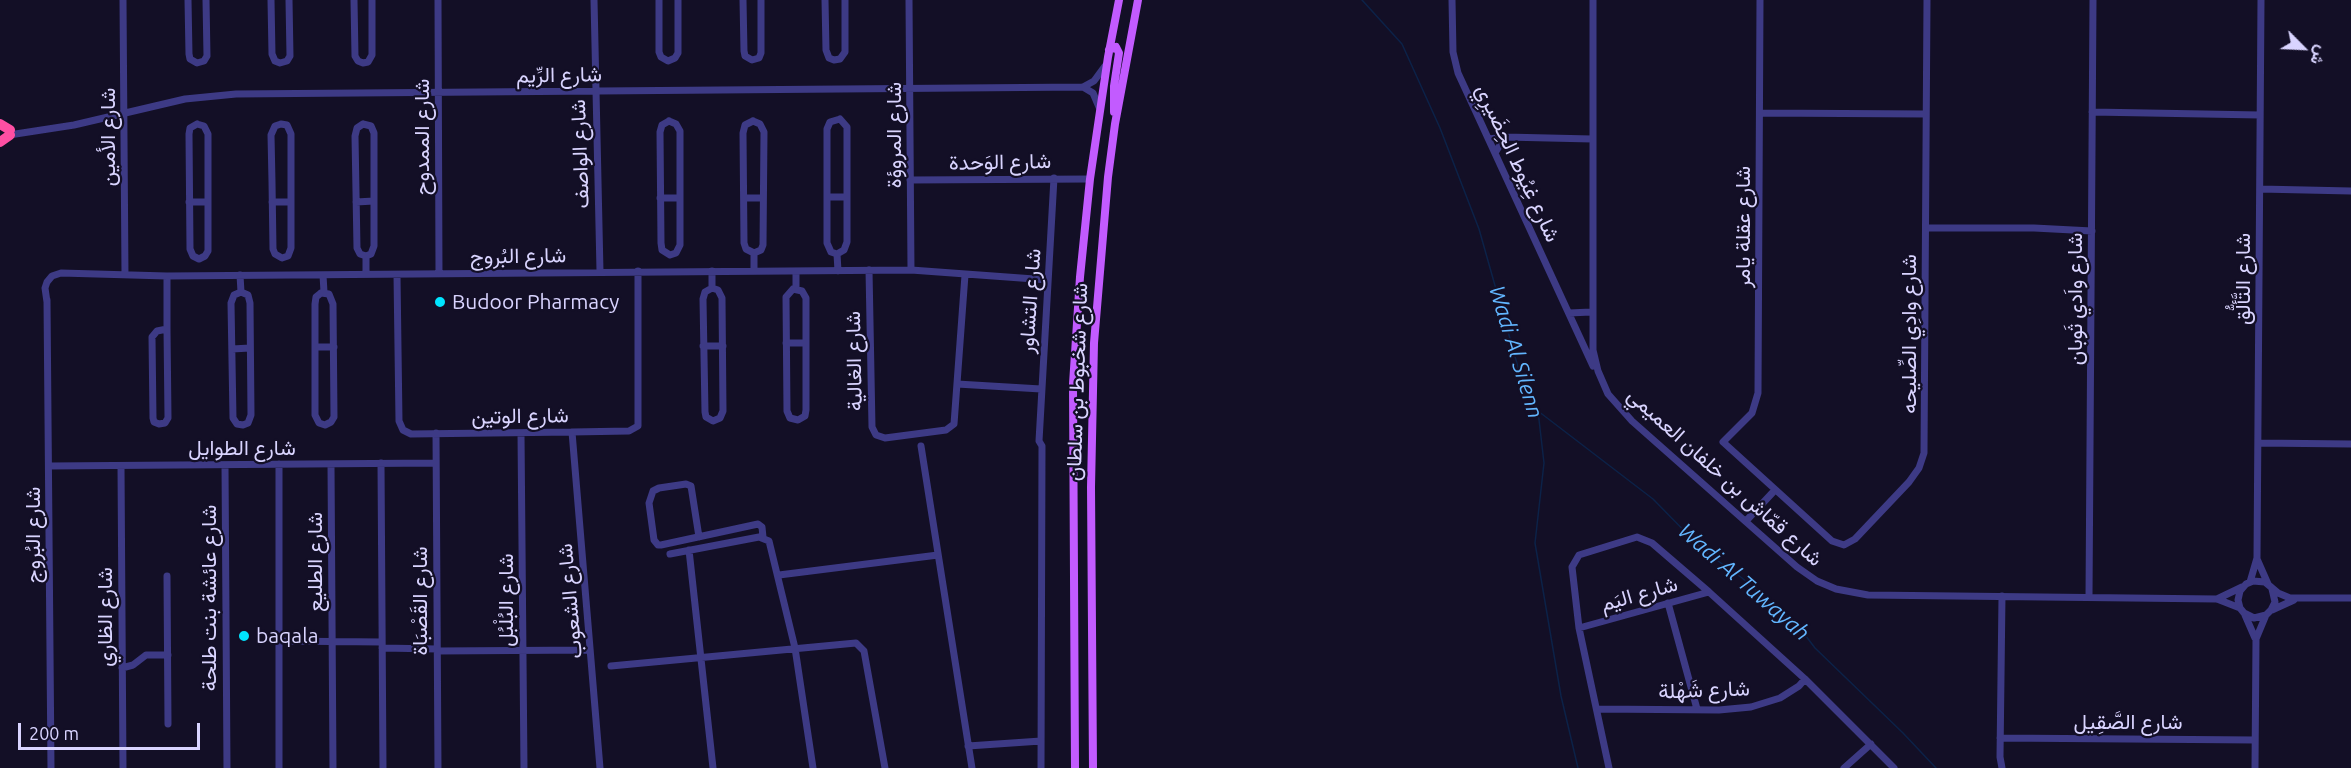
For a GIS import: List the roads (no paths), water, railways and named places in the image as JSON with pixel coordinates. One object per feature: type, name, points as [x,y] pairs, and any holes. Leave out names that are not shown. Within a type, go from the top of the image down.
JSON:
[{"type":"highway","points":[[0,124],[5,133],[0,142]]},
{"type":"main road","name":"شارع شخبوط بن سلطان","points":[[1075,768],[1073,384],[1080,277],[1090,179],[1108,54],[1119,0]]},
{"type":"main road","name":"شارع شخبوط بن سلطان","points":[[1093,768],[1091,498],[1093,354],[1098,278],[1115,124],[1138,0]]},
{"type":"main road","points":[[1108,54],[1116,47],[1119,51],[1113,96],[1115,124]]},
{"type":"street","name":"شارع الأمين","points":[[123,0],[125,275]]},
{"type":"street","points":[[188,0],[189,57],[197,63],[204,61],[207,54],[206,0]]},
{"type":"street","points":[[271,0],[272,54],[275,61],[280,63],[285,62],[290,56],[289,0]]},
{"type":"street","points":[[354,0],[355,57],[357,61],[363,63],[368,62],[372,56],[372,0]]},
{"type":"street","name":"شارع الممدوح","points":[[438,0],[440,273]]},
{"type":"street","name":"شارع الواصف","points":[[594,0],[600,271]]},
{"type":"street","points":[[659,0],[659,51],[661,57],[668,61],[675,58],[678,53],[678,0]]},
{"type":"street","points":[[743,0],[744,51],[745,56],[752,60],[757,59],[762,53],[761,0]]},
{"type":"street","points":[[825,0],[826,50],[829,57],[834,60],[840,59],[845,52],[845,0]]},
{"type":"street","name":"شارع المروؤة","points":[[909,0],[911,270]]},
{"type":"street","name":"شارع غِيُوط الحِضَيرِي","points":[[1452,0],[1452,42],[1455,65],[1587,354],[1600,376]]},
{"type":"street","name":"شارع قمّاش بن خلفان العميمي","points":[[1593,0],[1593,350],[1608,394],[1623,412],[1807,575],[1836,589],[1868,595],[2217,599],[2242,611]]},
{"type":"street","name":"شارع عقلة يامر","points":[[1723,442],[1752,413],[1758,393],[1760,0]]},
{"type":"street","name":"شارع وادِي الصِّليحه","points":[[1723,442],[1832,541],[1844,545],[1855,539],[1915,475],[1922,461],[1925,443],[1927,0]]},
{"type":"street","name":"شارع واَدي ثَوبان","points":[[2089,597],[2093,0]]},
{"type":"street","name":"شارع التَّألُّق","points":[[2250,582],[2257,558],[2261,0]]},
{"type":"street","points":[[1099,114],[1097,100],[1093,93],[1083,87],[1098,78],[1104,69],[1108,54]]},
{"type":"street","name":"شارع الرِّيم","points":[[5,133],[80,124],[185,99],[236,94],[1083,87]]},
{"type":"street","points":[[2092,112],[2260,115]]},
{"type":"street","points":[[1760,113],[1926,114]]},
{"type":"street","points":[[837,118],[844,122],[846,127],[847,197],[847,245],[837,254],[831,252],[828,246],[827,197],[827,127],[832,120],[837,118]]},
{"type":"street","points":[[669,121],[676,124],[680,131],[680,248],[676,253],[670,255],[661,247],[660,198],[660,130],[662,125],[669,121]]},
{"type":"street","points":[[753,121],[760,124],[764,132],[763,245],[761,250],[754,253],[748,251],[745,246],[744,198],[743,130],[747,123],[753,121]]},
{"type":"street","points":[[199,124],[206,128],[208,134],[208,250],[205,256],[199,259],[190,252],[189,134],[192,126],[199,124]]},
{"type":"street","points":[[280,124],[286,126],[291,134],[291,202],[291,248],[288,256],[282,258],[277,256],[273,249],[271,135],[275,126],[280,124]]},
{"type":"street","points":[[363,124],[371,126],[374,133],[374,201],[374,249],[366,256],[360,254],[357,248],[355,133],[358,126],[363,124]]},
{"type":"street","points":[[1495,153],[1505,137]]},
{"type":"street","points":[[1489,139],[1505,137],[1592,139]]},
{"type":"street","name":"شارع الوَحدة","points":[[910,180],[1054,177],[1090,179]]},
{"type":"street","name":"شارع التشاور","points":[[1041,768],[1042,446],[1039,441],[1039,426],[1054,177]]},
{"type":"street","points":[[2260,189],[2351,191]]},
{"type":"street","points":[[827,197],[847,197]]},
{"type":"street","points":[[660,198],[680,198]]},
{"type":"street","points":[[744,198],[763,198]]},
{"type":"street","points":[[356,202],[374,201]]},
{"type":"street","points":[[189,202],[208,202]]},
{"type":"street","points":[[272,202],[291,202]]},
{"type":"street","points":[[1926,228],[2034,228],[2092,231]]},
{"type":"street","points":[[754,253],[754,270]]},
{"type":"street","points":[[837,254],[838,271]]},
{"type":"street","points":[[670,255],[671,271]]},
{"type":"street","points":[[366,256],[366,274]]},
{"type":"street","points":[[282,258],[282,275]]},
{"type":"street","points":[[199,259],[199,275]]},
{"type":"street","points":[[796,270],[796,289]]},
{"type":"street","name":"شارع الغالية","points":[[869,270],[872,427],[874,433],[885,438],[950,429],[955,421],[964,275]]},
{"type":"street","name":"شارع البُروج","points":[[51,768],[47,302],[45,288],[48,279],[55,274],[397,275],[600,271],[911,270],[1048,280]]},
{"type":"street","name":"شارع الوتين","points":[[397,275],[400,425],[405,432],[411,434],[521,433],[629,431],[638,426],[638,271]]},
{"type":"street","points":[[712,271],[712,288]]},
{"type":"street","points":[[240,275],[241,292]]},
{"type":"street","points":[[323,275],[324,292]]},
{"type":"street","points":[[167,276],[168,418],[165,423],[159,424],[155,423],[153,418],[152,337],[157,331],[167,329]]},
{"type":"street","points":[[712,288],[718,290],[722,298],[723,346],[722,414],[720,418],[713,421],[706,417],[705,412],[703,297],[705,292],[712,288]]},
{"type":"street","points":[[796,289],[805,295],[806,342],[806,413],[803,418],[795,421],[787,411],[786,297],[789,292],[796,289]]},
{"type":"street","points":[[241,292],[246,294],[250,300],[251,415],[248,423],[243,425],[237,424],[232,418],[231,300],[241,292]]},
{"type":"street","points":[[324,292],[329,294],[333,302],[334,347],[334,417],[325,425],[319,423],[315,415],[315,300],[324,292]]},
{"type":"street","points":[[1569,313],[1592,312]]},
{"type":"street","points":[[786,343],[806,342]]},
{"type":"street","points":[[704,346],[723,346]]},
{"type":"street","points":[[315,347],[334,347]]},
{"type":"street","points":[[232,349],[250,348]]},
{"type":"street","points":[[957,384],[1041,389]]},
{"type":"street","name":"شارع الشعوب","points":[[572,432],[600,768]]},
{"type":"street","name":"شارع القَصْبَاة","points":[[436,433],[438,768]]},
{"type":"street","name":"شارع البُلْبُل","points":[[521,433],[524,768]]},
{"type":"street","points":[[2258,443],[2351,444]]},
{"type":"street","points":[[921,446],[972,768]]},
{"type":"street","points":[[381,463],[383,768]]},
{"type":"street","name":"شارع الطوايل","points":[[49,466],[436,463]]},
{"type":"street","points":[[279,464],[279,768]]},
{"type":"street","name":"شارع الطليع","points":[[331,464],[333,768]]},
{"type":"street","name":"شارع عائشة بنت طلحة","points":[[225,465],[226,768]]},
{"type":"street","name":"شارع الظاري","points":[[121,466],[123,768]]},
{"type":"street","points":[[699,537],[691,486],[677,485],[653,491],[649,500],[656,544],[661,545],[758,525],[762,527],[763,537]]},
{"type":"street","points":[[1746,521],[1775,490]]},
{"type":"street","points":[[670,554],[763,537],[771,543],[795,648],[813,768]]},
{"type":"street","points":[[1609,768],[1579,628],[1573,562],[1584,553],[1632,538],[1648,540],[1708,591],[1805,679],[1894,768]]},
{"type":"street","points":[[690,550],[713,768]]},
{"type":"street","points":[[779,575],[938,555]]},
{"type":"street","name":"شارع التَّألُّق","points":[[2257,558],[2270,587]]},
{"type":"street","points":[[167,576],[168,724]]},
{"type":"street","points":[[2256,639],[2238,600],[2242,587],[2250,582],[2257,580],[2284,596],[2297,599],[2351,598]]},
{"type":"street","name":"شارع قمّاش بن خلفان العميمي","points":[[2217,599],[2242,587]]},
{"type":"street","points":[[2255,768],[2256,639],[2275,598],[2270,587]]},
{"type":"street","name":"شارع اليَم","points":[[1579,628],[1708,591]]},
{"type":"street","points":[[2002,596],[2000,738],[2002,768]]},
{"type":"street","points":[[2242,611],[2254,618],[2297,599]]},
{"type":"street","points":[[1668,603],[1697,709]]},
{"type":"street","points":[[279,641],[333,642],[437,650],[590,650]]},
{"type":"street","points":[[610,666],[854,642],[861,646],[885,768]]},
{"type":"street","points":[[122,668],[133,665],[146,655],[168,655]]},
{"type":"street","name":"شارع شَهْلة","points":[[1597,709],[1735,709],[1780,699],[1805,679]]},
{"type":"street","name":"شارع الصَّقِيل","points":[[2000,738],[2255,740]]},
{"type":"street","points":[[968,746],[1041,741]]},
{"type":"street","points":[[1844,768],[1871,744]]},
{"type":"waterway","name":"Wadi Al Silenn","points":[[1362,0],[1402,44],[1440,128],[1479,229],[1520,374],[1538,411],[1544,463],[1535,543],[1561,696],[1578,768]]},
{"type":"waterway","name":"Wadi Al Tuwayah","points":[[1538,411],[1653,499],[1704,551],[1742,578],[1799,627],[1815,648],[1936,768]]},
{"type":"place","name":"Budoor Pharmacy","points":[[440,302]]},
{"type":"place","name":"baqala","points":[[244,636]]}]
